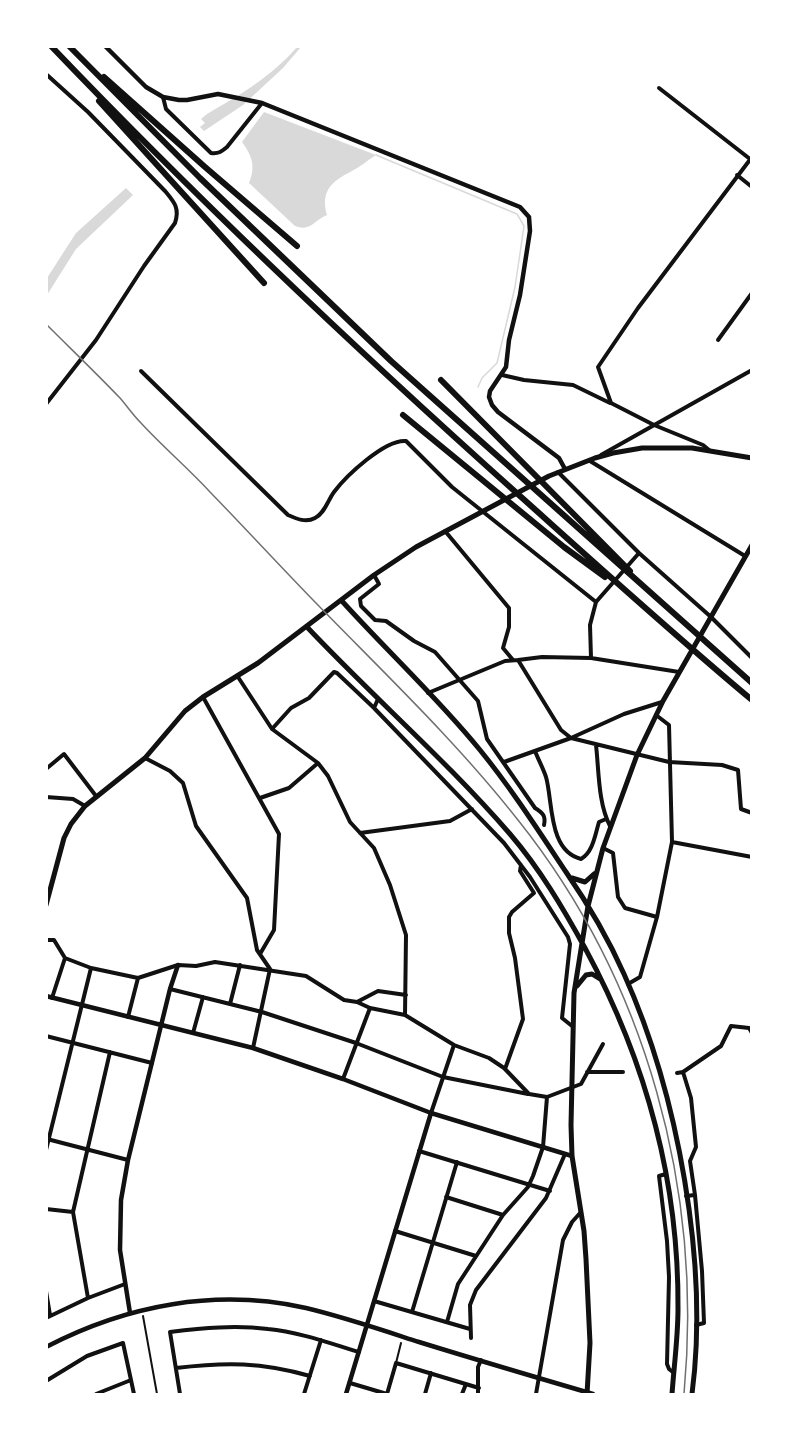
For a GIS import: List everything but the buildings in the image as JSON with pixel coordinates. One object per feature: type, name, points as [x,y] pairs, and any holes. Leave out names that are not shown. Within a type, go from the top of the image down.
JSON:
[{"type":"highway","points":[[51,46],[240,235],[382,372],[634,599],[752,700]]},
{"type":"highway","points":[[70,46],[297,246]]},
{"type":"highway","points":[[70,46],[216,194],[391,362],[675,617],[752,683]]},
{"type":"highway","points":[[69,65],[126,133],[264,283]]},
{"type":"highway","points":[[441,380],[675,617]]},
{"type":"highway","points":[[403,415],[564,547],[634,599]]},
{"type":"main road","points":[[46,904],[64,838],[71,824],[85,806],[145,758],[173,723],[203,697],[281,648],[374,575],[416,547],[549,476],[592,459],[642,448],[692,448],[752,458]]},
{"type":"main road","points":[[589,1394],[590,1343],[586,1259],[581,1212],[569,1155],[574,993],[581,942],[598,864],[637,755],[663,701],[752,545]]},
{"type":"main road","points":[[341,600],[456,723],[499,774],[603,929],[628,984],[665,1090],[680,1154],[691,1229],[696,1325],[692,1395]]},
{"type":"main road","points":[[307,627],[511,836],[551,890],[603,983],[639,1065],[656,1122],[666,1174],[678,1274],[677,1331],[672,1395]]},
{"type":"main road","points":[[570,877],[575,881],[585,882],[592,877],[598,864]]},
{"type":"main road","points":[[574,993],[577,985],[586,975],[596,976],[603,983]]},
{"type":"street","points":[[105,46],[146,87],[164,97],[179,100],[218,94],[262,103],[520,207],[525,211],[529,217],[530,231],[520,295],[509,340],[506,367],[490,390],[489,397],[498,412],[559,458],[565,469]]},
{"type":"street","points":[[46,74],[88,112],[165,191],[176,204],[178,214],[175,223],[96,340],[46,404]]},
{"type":"street","points":[[611,403],[598,367],[638,308],[751,158],[659,88]]},
{"type":"street","points":[[164,97],[166,109],[211,153],[220,153],[262,103]]},
{"type":"street","points":[[737,175],[752,187]]},
{"type":"street","points":[[718,340],[752,293]]},
{"type":"street","points":[[745,556],[592,459],[752,370]]},
{"type":"street","points":[[141,371],[288,515],[306,521],[316,518],[328,505],[334,492],[356,470],[376,453],[401,440],[411,444],[452,487],[596,602]]},
{"type":"street","points":[[502,375],[524,380],[573,385],[654,425],[692,439],[709,450]]},
{"type":"street","points":[[558,472],[639,553],[711,617],[752,658]]},
{"type":"street","points":[[445,530],[509,608],[509,627],[502,648],[516,661],[561,730],[571,738],[637,755],[669,762],[722,765],[738,770],[741,810],[752,813]]},
{"type":"street","points":[[591,658],[590,625],[596,602],[639,553]]},
{"type":"street","points":[[374,575],[379,584],[360,599],[361,606],[375,620],[386,621],[414,641],[435,652],[460,680],[477,701],[487,739],[535,808],[543,814],[544,825]]},
{"type":"street","points":[[428,694],[505,662],[542,657],[591,658],[679,672]]},
{"type":"street","points":[[272,729],[291,708],[309,698],[334,672],[342,676],[472,809],[521,865],[568,937],[570,944],[562,1018],[573,1026]]},
{"type":"street","points":[[238,677],[272,729],[318,763],[328,776],[350,822],[374,848],[390,885],[406,935],[405,1015]]},
{"type":"street","points":[[203,697],[279,834],[274,930],[260,954]]},
{"type":"street","points":[[374,708],[378,699]]},
{"type":"street","points":[[504,762],[571,738],[624,714],[663,701]]},
{"type":"street","points":[[628,984],[640,977],[657,917],[672,842],[669,725],[656,716]]},
{"type":"street","points":[[596,745],[606,819],[610,826]]},
{"type":"street","points":[[535,751],[546,778],[554,828],[571,854],[581,859],[589,853],[599,822],[606,819]]},
{"type":"street","points":[[46,769],[64,754],[96,796]]},
{"type":"street","points":[[145,758],[170,771],[183,783],[196,826],[247,898],[257,950],[270,969],[253,1048]]},
{"type":"street","points":[[260,798],[289,788],[318,763]]},
{"type":"street","points":[[46,797],[72,799],[85,806]]},
{"type":"street","points":[[360,833],[450,821],[472,809]]},
{"type":"street","points":[[672,842],[752,857]]},
{"type":"street","points":[[603,848],[613,853],[618,897],[625,908],[657,917]]},
{"type":"street","points":[[505,1069],[523,1019],[515,958],[509,933],[509,917],[534,893],[520,871],[521,865]]},
{"type":"street","points":[[47,939],[54,940],[65,958],[91,968],[138,978],[178,965],[196,966],[214,962],[306,976],[344,1000],[405,1015],[454,1045],[489,1058],[505,1069],[529,1094]]},
{"type":"street","points":[[65,958],[49,997],[253,1048],[431,1113],[569,1155],[550,1191],[476,1290],[470,1305],[471,1338]]},
{"type":"street","points":[[130,1313],[124,1284],[119,1227],[121,1200],[128,1161],[170,989],[178,965]]},
{"type":"street","points":[[230,1004],[240,965]]},
{"type":"street","points":[[46,1150],[91,968]]},
{"type":"street","points":[[128,1017],[138,978]]},
{"type":"street","points":[[170,989],[262,1012],[356,1043],[443,1077],[547,1097],[581,1084],[603,1044]]},
{"type":"street","points":[[357,1002],[378,991],[406,995]]},
{"type":"street","points":[[193,1033],[203,998]]},
{"type":"street","points":[[343,1079],[370,1008]]},
{"type":"street","points":[[696,1325],[704,1323],[702,1271],[690,1161],[696,1147],[691,1098],[680,1073],[721,1046],[731,1026],[748,1028],[752,1033]]},
{"type":"street","points":[[46,1036],[152,1063]]},
{"type":"street","points":[[346,1395],[419,1151],[454,1045]]},
{"type":"street","points":[[88,1298],[73,1212],[110,1052]]},
{"type":"street","points":[[586,1072],[623,1072]]},
{"type":"street","points":[[447,1322],[458,1284],[503,1215],[529,1184],[543,1147],[547,1097]]},
{"type":"street","points":[[48,1139],[128,1161]]},
{"type":"street","points":[[419,1151],[550,1191]]},
{"type":"street","points":[[412,1312],[457,1162]]},
{"type":"street","points":[[686,1196],[695,1195]]},
{"type":"street","points":[[446,1197],[503,1215]]},
{"type":"street","points":[[46,1209],[73,1212]]},
{"type":"street","points":[[536,1395],[563,1240],[572,1222],[581,1212]]},
{"type":"street","points":[[395,1231],[476,1256]]},
{"type":"street","points":[[46,1291],[48,1316],[124,1284]]},
{"type":"street","points":[[46,1347],[90,1327],[130,1313],[188,1302],[240,1299],[266,1301],[307,1308],[589,1394]]},
{"type":"street","points":[[374,1300],[470,1329]]},
{"type":"street","points":[[143,1316],[157,1395]]},
{"type":"street","points":[[180,1395],[170,1332],[206,1327],[268,1329],[321,1340],[359,1352]]},
{"type":"street","points":[[304,1395],[321,1340]]},
{"type":"street","points":[[46,1381],[87,1356],[123,1343],[134,1395]]},
{"type":"street","points":[[350,1383],[387,1394],[401,1343]]},
{"type":"street","points":[[478,1395],[478,1367],[481,1360]]},
{"type":"street","points":[[176,1368],[212,1363],[240,1363],[279,1367],[310,1376]]},
{"type":"street","points":[[396,1363],[479,1388]]},
{"type":"street","points":[[425,1395],[431,1373]]},
{"type":"street","points":[[96,1395],[131,1380]]},
{"type":"street","points":[[462,1395],[466,1384]]},
{"type":"shaded area","points":[[297,47],[301,47],[283,68],[243,105],[204,131],[200,127],[205,123],[201,119],[207,114],[266,76]]},
{"type":"shaded area","points":[[264,112],[376,155],[333,183],[325,199],[327,215],[305,228],[295,226],[249,183],[252,161],[242,142]]},
{"type":"shaded area","points":[[126,188],[133,195],[76,249],[47,295],[47,278],[76,233]]},
{"type":"waterway","points":[[376,155],[517,214],[524,226],[515,287],[497,363],[482,378],[478,387]]},
{"type":"railway","points":[[46,324],[445,735],[495,791],[563,883],[601,949],[632,1019],[656,1091],[674,1165],[684,1241],[688,1317],[684,1394]]}]
